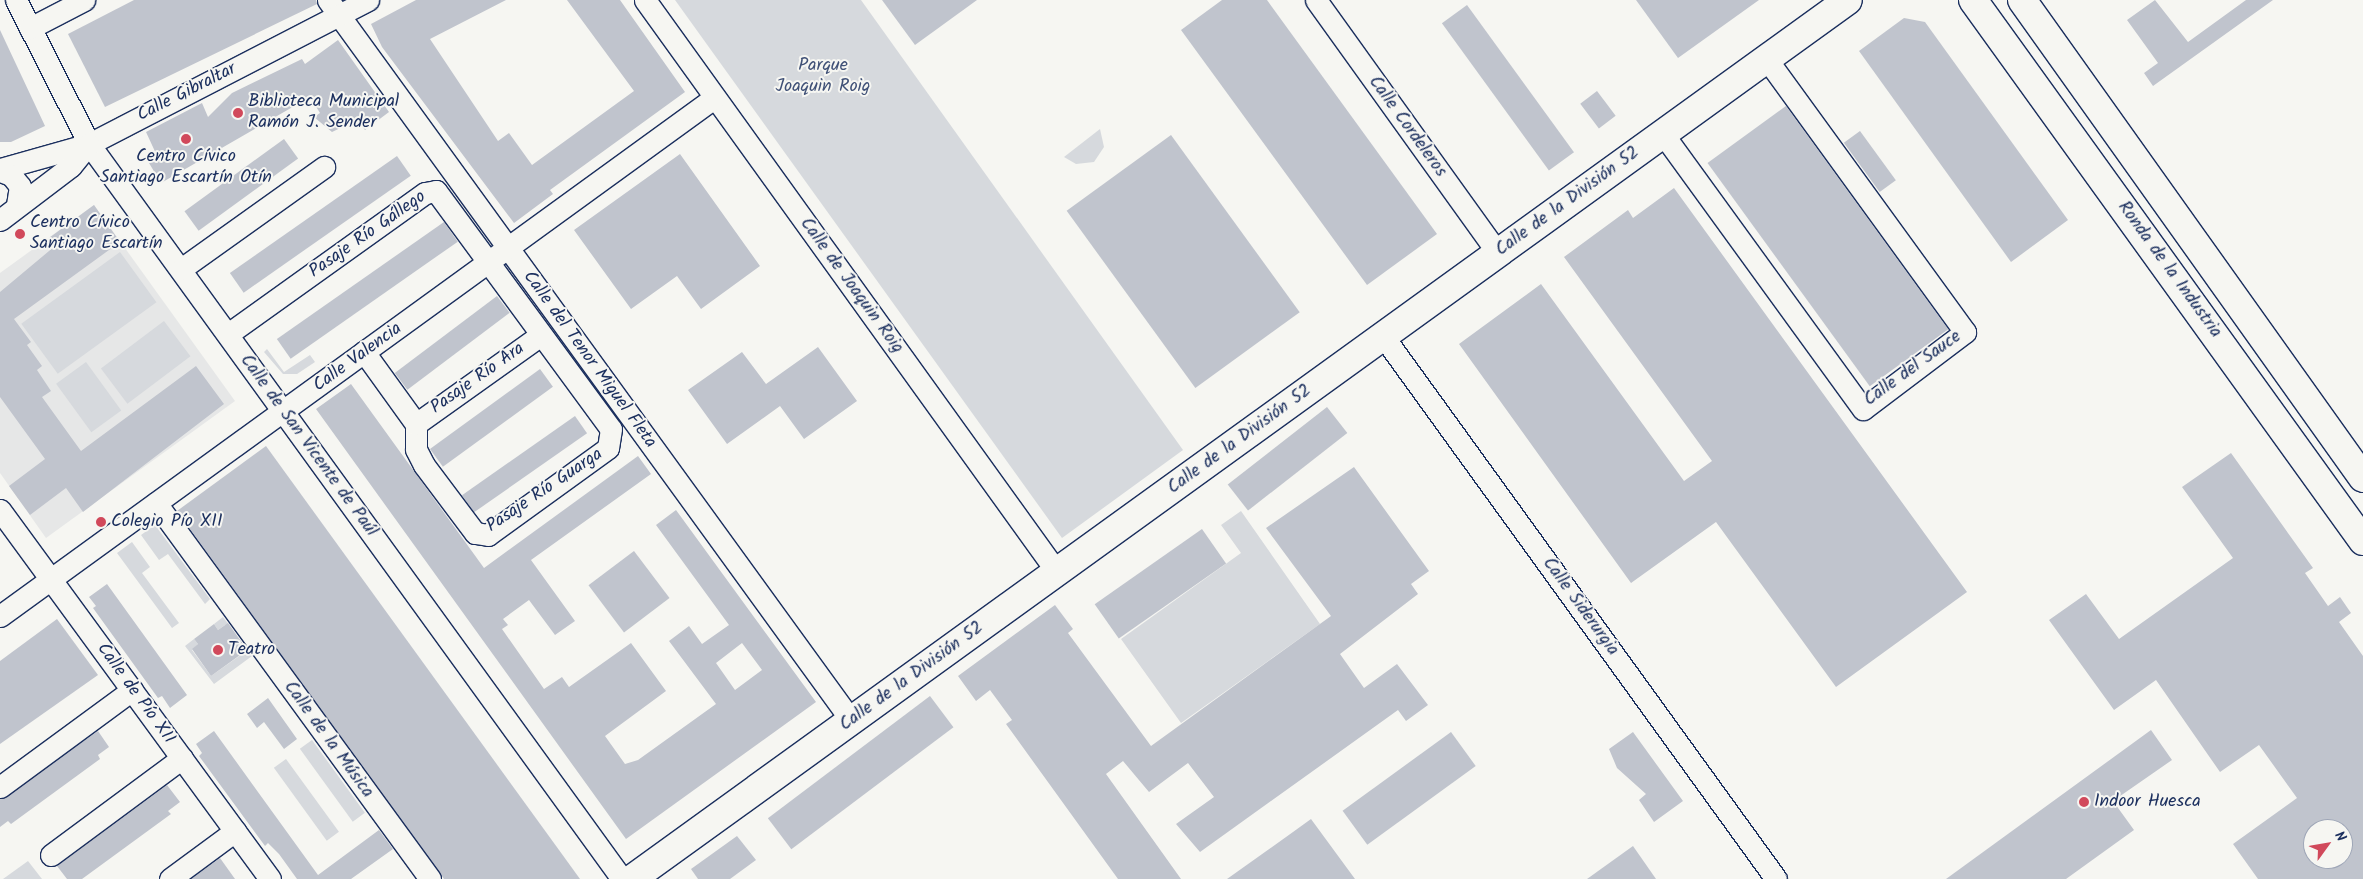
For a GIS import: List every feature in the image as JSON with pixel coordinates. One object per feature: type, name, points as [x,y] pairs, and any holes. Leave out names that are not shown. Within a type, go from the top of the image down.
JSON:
[{"type":"main road","name":"Calle de la División 52","points":[[632,879],[1848,0]]},
{"type":"main road","name":"Ronda de la Industria","points":[[1972,0],[2363,540]]},
{"type":"main road","name":"Ronda de la Industria","points":[[2022,0],[2363,478]]},
{"type":"street","name":"Calle de San Vicente de Paúl","points":[[16,0],[89,144],[622,879]]},
{"type":"street","points":[[30,28],[84,0]]},
{"type":"street","name":"Calle Gibraltar","points":[[0,170],[89,144],[334,7],[368,0]]},
{"type":"street","name":"Calle de Joaquin Roig","points":[[644,0],[1057,572]]},
{"type":"street","name":"Calle Cordeleros","points":[[1316,0],[1498,253]]},
{"type":"street","name":"Calle del Tenor Miguel Fleta","points":[[334,7],[852,720]]},
{"type":"street","name":"Calle del Sauce","points":[[1663,134],[1863,409],[1965,332],[1767,59]]},
{"type":"street","name":"Calle Valencia","points":[[0,616],[490,263],[714,98]]},
{"type":"street","points":[[0,220],[71,166],[89,144]]},
{"type":"street","points":[[180,269],[324,166]]},
{"type":"street","points":[[0,170],[11,175],[20,186],[18,206]]},
{"type":"street","name":"Pasaje Río Gállego","points":[[228,334],[431,191],[441,194],[490,263]]},
{"type":"street","name":"Pasaje Río Guarga","points":[[416,424],[416,449],[424,465],[475,533],[488,535],[608,448],[610,429],[490,263]]},
{"type":"street","name":"Pasaje Río Ara","points":[[416,424],[541,335]]},
{"type":"street","name":"Calle Siderurgia","points":[[1384,336],[1776,879]]},
{"type":"street","points":[[364,352],[416,424]]},
{"type":"street","name":"Calle de la Música","points":[[156,503],[430,879]]},
{"type":"street","name":"Calle de Pío XII","points":[[0,510],[270,879]]},
{"type":"street","points":[[0,787],[132,690]]},
{"type":"street","points":[[51,855],[182,758]]},
{"type":"street","points":[[170,879],[234,831]]},
{"type":"shaded area","points":[[94,205],[235,401],[46,538],[0,473],[0,273]]},
{"type":"green space","name":"Parque Joaquin Roig","points":[[675,0],[861,0],[1183,450],[1062,538]]},
{"type":"green space","points":[[1100,129],[1104,147],[1094,162],[1076,164],[1064,157]]},
{"type":"green space","points":[[120,252],[156,302],[58,374],[21,324]]},
{"type":"green space","points":[[164,321],[190,356],[127,404],[101,369]]},
{"type":"green space","points":[[267,349],[284,372],[310,355],[315,362],[297,374],[283,374],[264,352]]},
{"type":"green space","points":[[86,362],[121,411],[91,432],[56,384]]},
{"type":"green space","points":[[1241,511],[1320,624],[1181,723],[1121,639],[1241,553],[1221,525]]},
{"type":"green space","points":[[155,525],[210,599],[205,604],[168,554],[159,560],[141,535]]},
{"type":"green space","points":[[132,542],[150,567],[142,573],[179,623],[172,628],[117,553]]},
{"type":"green space","points":[[223,617],[252,656],[214,684],[185,646],[194,639],[198,644],[192,650],[211,676],[245,652],[225,625],[218,630],[214,624]]},
{"type":"green space","points":[[312,740],[365,813],[353,822],[300,749]]},
{"type":"green space","points":[[286,759],[339,832],[327,841],[274,768]]},
{"type":"green space","points":[[28,861],[42,879],[3,879]]},
{"type":"building","points":[[134,0],[316,0],[317,4],[105,107],[68,34]]},
{"type":"building","points":[[416,0],[506,0],[430,39],[498,141],[509,133],[532,165],[634,91],[567,0],[620,0],[685,92],[550,190],[553,194],[514,223],[382,47],[371,24]]},
{"type":"building","points":[[882,0],[977,0],[915,45]]},
{"type":"building","points":[[1222,0],[1267,0],[1437,234],[1367,285],[1181,30]]},
{"type":"building","points":[[1636,0],[1759,0],[1678,58]]},
{"type":"building","points":[[2155,0],[2188,42],[2246,0],[2273,0],[2153,86],[2144,73],[2158,63],[2127,20]]},
{"type":"building","points":[[1467,5],[1574,152],[1549,170],[1442,23]]},
{"type":"building","points":[[1904,18],[1925,22],[2068,220],[2011,262],[1859,51]]},
{"type":"building","points":[[0,30],[45,126],[11,142],[0,142]]},
{"type":"building","points":[[338,40],[389,112],[365,130],[357,120],[332,132],[314,117],[320,113],[310,97],[161,183],[149,163],[158,158],[146,132],[202,103],[208,117],[232,93],[302,59],[305,64]]},
{"type":"building","points":[[1597,91],[1616,116],[1599,128],[1580,104]]},
{"type":"building","points":[[1786,106],[1948,329],[1870,386],[1708,163]]},
{"type":"building","points":[[1860,131],[1896,180],[1880,192],[1844,143]]},
{"type":"building","points":[[1171,135],[1300,312],[1195,388],[1067,211]]},
{"type":"building","points":[[284,139],[298,158],[199,231],[184,211]]},
{"type":"building","points":[[680,154],[760,266],[701,309],[677,276],[631,309],[574,230]]},
{"type":"building","points":[[397,156],[411,176],[244,293],[230,273]]},
{"type":"building","points":[[1674,188],[1967,592],[1836,687],[1716,522],[1631,583],[1459,344],[1541,284],[1684,481],[1712,461],[1564,257],[1628,210],[1633,218]]},
{"type":"building","points":[[94,205],[120,242],[14,319],[31,342],[27,345],[42,366],[37,370],[51,391],[42,397],[81,451],[196,366],[224,404],[83,512],[66,488],[30,515],[9,486],[45,459],[0,397],[0,292],[55,246],[49,238]]},
{"type":"building","points":[[444,222],[458,242],[291,359],[277,339]]},
{"type":"building","points":[[497,296],[510,313],[407,390],[395,373]]},
{"type":"building","points":[[818,347],[857,401],[804,439],[780,406],[727,444],[688,390],[742,352],[766,384]]},
{"type":"building","points":[[540,369],[553,387],[443,467],[430,449]]},
{"type":"building","points":[[351,384],[484,568],[638,456],[651,474],[531,560],[575,621],[555,635],[529,600],[503,619],[508,625],[502,629],[544,689],[562,677],[569,687],[631,643],[666,691],[605,736],[625,764],[638,760],[716,704],[669,641],[689,626],[702,644],[729,625],[656,525],[676,510],[816,702],[626,839],[316,409]],"holes":[[[742,643],[762,670],[735,690],[716,663]]]},
{"type":"building","points":[[1327,407],[1347,433],[1248,511],[1228,485]]},
{"type":"building","points":[[575,416],[587,433],[474,512],[462,495]]},
{"type":"building","points":[[266,446],[580,879],[444,879],[177,511]]},
{"type":"building","points":[[2231,453],[2313,568],[2305,573],[2328,606],[2340,597],[2351,613],[2339,622],[2363,656],[2363,879],[2258,879],[2233,844],[2297,798],[2259,745],[2220,772],[2156,680],[2114,710],[2049,620],[2086,594],[2119,639],[2233,558],[2182,487]]},
{"type":"building","points":[[1354,467],[1429,571],[1411,584],[1418,594],[1340,654],[1364,688],[1397,664],[1428,705],[1406,721],[1398,710],[1200,852],[1176,824],[1214,797],[1188,763],[1149,792],[1123,761],[1106,774],[1181,879],[1118,879],[1006,724],[1012,720],[990,690],[976,701],[958,676],[1055,605],[1073,629],[1068,633],[1151,746],[1331,616],[1266,528]]},
{"type":"building","points":[[1202,529],[1226,563],[1119,639],[1095,604]]},
{"type":"building","points":[[634,551],[670,598],[624,632],[588,585]]},
{"type":"building","points":[[107,584],[187,695],[170,708],[162,696],[158,698],[93,608],[96,606],[89,597]]},
{"type":"building","points":[[57,619],[98,675],[0,744],[0,661]]},
{"type":"building","name":"Teatro","points":[[228,623],[247,650],[211,676],[192,649],[198,644],[194,639],[214,624],[218,630]]},
{"type":"building","points":[[930,696],[953,727],[791,849],[768,818]]},
{"type":"building","points":[[268,698],[297,739],[284,749],[264,722],[257,728],[247,714]]},
{"type":"building","name":"Indoor Huesca","points":[[2151,730],[2172,760],[2113,801],[2134,830],[2066,879],[1946,879]]},
{"type":"building","points":[[98,731],[109,747],[98,755],[100,759],[11,824],[8,821],[0,827],[0,799]]},
{"type":"building","points":[[214,731],[318,875],[379,830],[393,849],[351,879],[297,879],[279,854],[268,843],[265,846],[199,756],[202,753],[196,744]]},
{"type":"building","points":[[1451,732],[1476,766],[1367,845],[1343,811]]},
{"type":"building","points":[[1633,732],[1683,801],[1654,822],[1639,800],[1646,794],[1617,768],[1609,749]]},
{"type":"building","points":[[167,785],[180,802],[168,811],[171,814],[82,879],[67,879],[57,866]]},
{"type":"building","points":[[1311,819],[1355,879],[1227,879],[1293,832]]},
{"type":"building","points":[[737,836],[756,860],[730,879],[698,879],[691,869]]},
{"type":"building","points":[[1633,846],[1656,879],[1587,879]]},
{"type":"building","points":[[220,858],[235,879],[191,879]]},
{"type":"place","name":"Biblioteca Municipal Ramón J. Sender","points":[[238,113]]},
{"type":"place","name":"Centro Cívico Santiago Escartín Otín","points":[[186,139]]},
{"type":"place","name":"Centro Cívico Santiago Escartín","points":[[20,234]]},
{"type":"place","name":"Colegio Pío XII","points":[[101,522]]},
{"type":"place","name":"Teatro","points":[[218,650]]},
{"type":"place","name":"Indoor Huesca","points":[[2084,802]]}]
